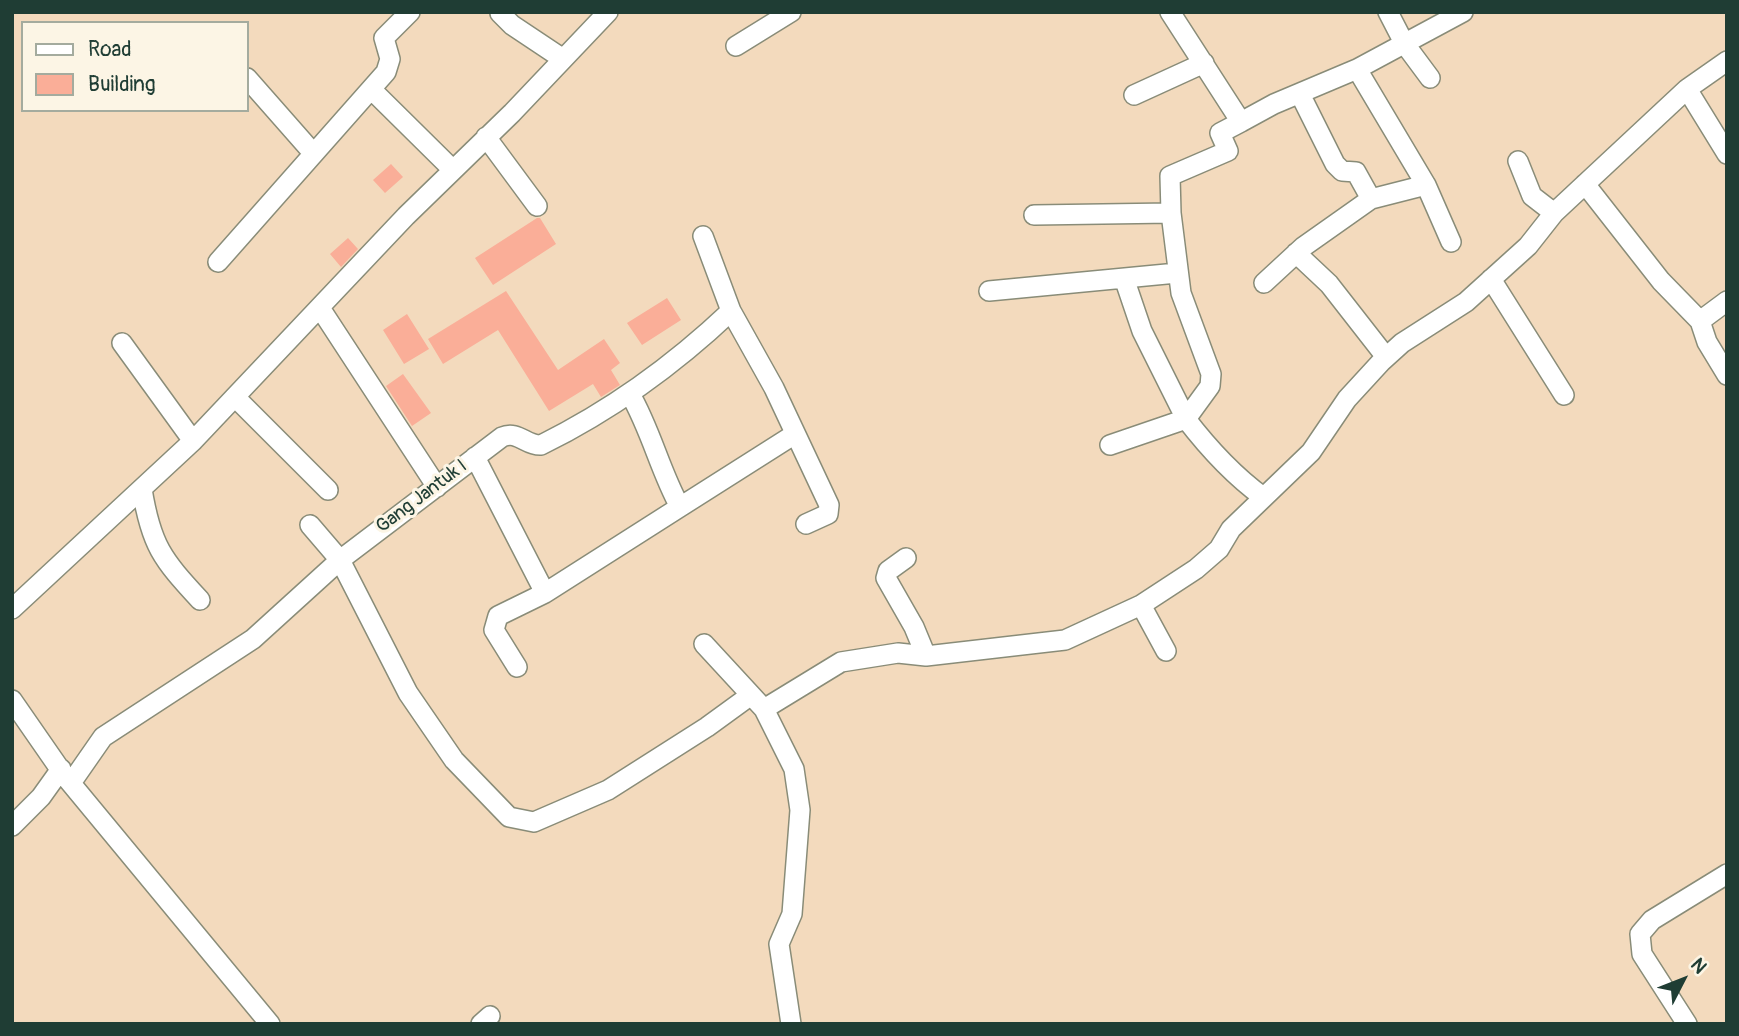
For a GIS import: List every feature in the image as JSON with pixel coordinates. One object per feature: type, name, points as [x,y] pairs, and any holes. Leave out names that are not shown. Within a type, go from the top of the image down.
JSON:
[{"type":"street","points":[[218,262],[372,90],[390,64],[384,38],[410,12]]},
{"type":"street","points":[[12,609],[193,441],[452,169],[608,12]]},
{"type":"street","points":[[736,46],[792,12]]},
{"type":"street","points":[[1170,12],[1241,122]]},
{"type":"street","points":[[1388,12],[1404,43],[1430,78]]},
{"type":"street","points":[[1110,445],[1186,419],[1210,386],[1211,374],[1177,273],[1170,176],[1228,151],[1220,133],[1274,103],[1357,69],[1463,12]]},
{"type":"street","points":[[500,13],[512,25],[564,59]]},
{"type":"street","points":[[310,525],[340,560],[408,693],[454,760],[499,810],[521,821],[549,817],[608,790],[707,727],[841,662],[898,653],[926,656],[1046,645],[1081,634],[1141,605],[1213,556],[1225,536],[1311,452],[1347,398],[1386,357],[1466,302],[1528,246],[1554,213],[1687,89],[1727,61]]},
{"type":"street","points":[[1134,95],[1204,63]]},
{"type":"street","points":[[1357,69],[1383,117],[1426,185],[1451,242]]},
{"type":"street","points":[[248,79],[313,153]]},
{"type":"street","points":[[1687,89],[1727,154]]},
{"type":"street","points":[[372,90],[452,169]]},
{"type":"street","points":[[1300,94],[1335,164],[1341,171],[1356,173],[1371,199]]},
{"type":"street","points":[[486,137],[537,206]]},
{"type":"street","points":[[1518,161],[1532,195],[1554,213]]},
{"type":"street","points":[[1585,184],[1661,281],[1700,321],[1707,342],[1727,375]]},
{"type":"street","points":[[1264,283],[1296,253],[1371,199],[1426,185]]},
{"type":"street","points":[[1034,215],[1171,213]]},
{"type":"street","points":[[703,236],[731,311],[830,508],[828,514],[806,524]]},
{"type":"street","points":[[1296,253],[1329,284],[1386,357]]},
{"type":"street","points":[[989,291],[1177,273]]},
{"type":"street","points":[[1124,278],[1142,331],[1186,419],[1208,448],[1242,481],[1264,496]]},
{"type":"street","points":[[1491,279],[1564,395]]},
{"type":"street","points":[[1700,321],[1727,301]]},
{"type":"street","points":[[320,308],[437,487]]},
{"type":"street","name":"Gang Jantuk I","points":[[12,826],[103,737],[253,639],[340,560],[475,457],[510,434],[534,446],[578,427],[676,361],[731,311]]},
{"type":"street","points":[[122,343],[193,441]]},
{"type":"street","points":[[630,394],[647,424],[662,472],[680,507]]},
{"type":"street","points":[[235,397],[328,490]]},
{"type":"street","points":[[517,667],[496,636],[494,625],[505,610],[545,593],[795,434]]},
{"type":"street","points":[[475,457],[545,593]]},
{"type":"street","points":[[142,489],[148,525],[156,545],[200,600]]},
{"type":"street","points":[[906,558],[888,571],[886,578],[914,627],[926,656]]},
{"type":"street","points":[[1141,605],[1166,651]]},
{"type":"street","points":[[704,645],[757,702],[789,753],[799,793],[791,919],[779,944],[791,1024]]},
{"type":"street","points":[[12,700],[66,776],[270,1024]]},
{"type":"street","points":[[1687,1024],[1642,954],[1640,934],[1652,920],[1727,874]]},
{"type":"building","points":[[391,164],[403,177],[385,193],[373,180]]},
{"type":"building","points":[[540,218],[556,244],[493,285],[475,258]]},
{"type":"building","points":[[348,238],[358,249],[341,267],[330,254]]},
{"type":"building","points":[[506,291],[558,370],[604,339],[620,363],[611,370],[620,385],[601,397],[593,384],[549,411],[498,330],[443,364],[428,339]]},
{"type":"building","points":[[667,298],[681,320],[642,345],[627,323]]},
{"type":"building","points":[[407,314],[429,349],[404,364],[383,330]]},
{"type":"building","points":[[403,374],[431,413],[412,426],[386,386]]}]
